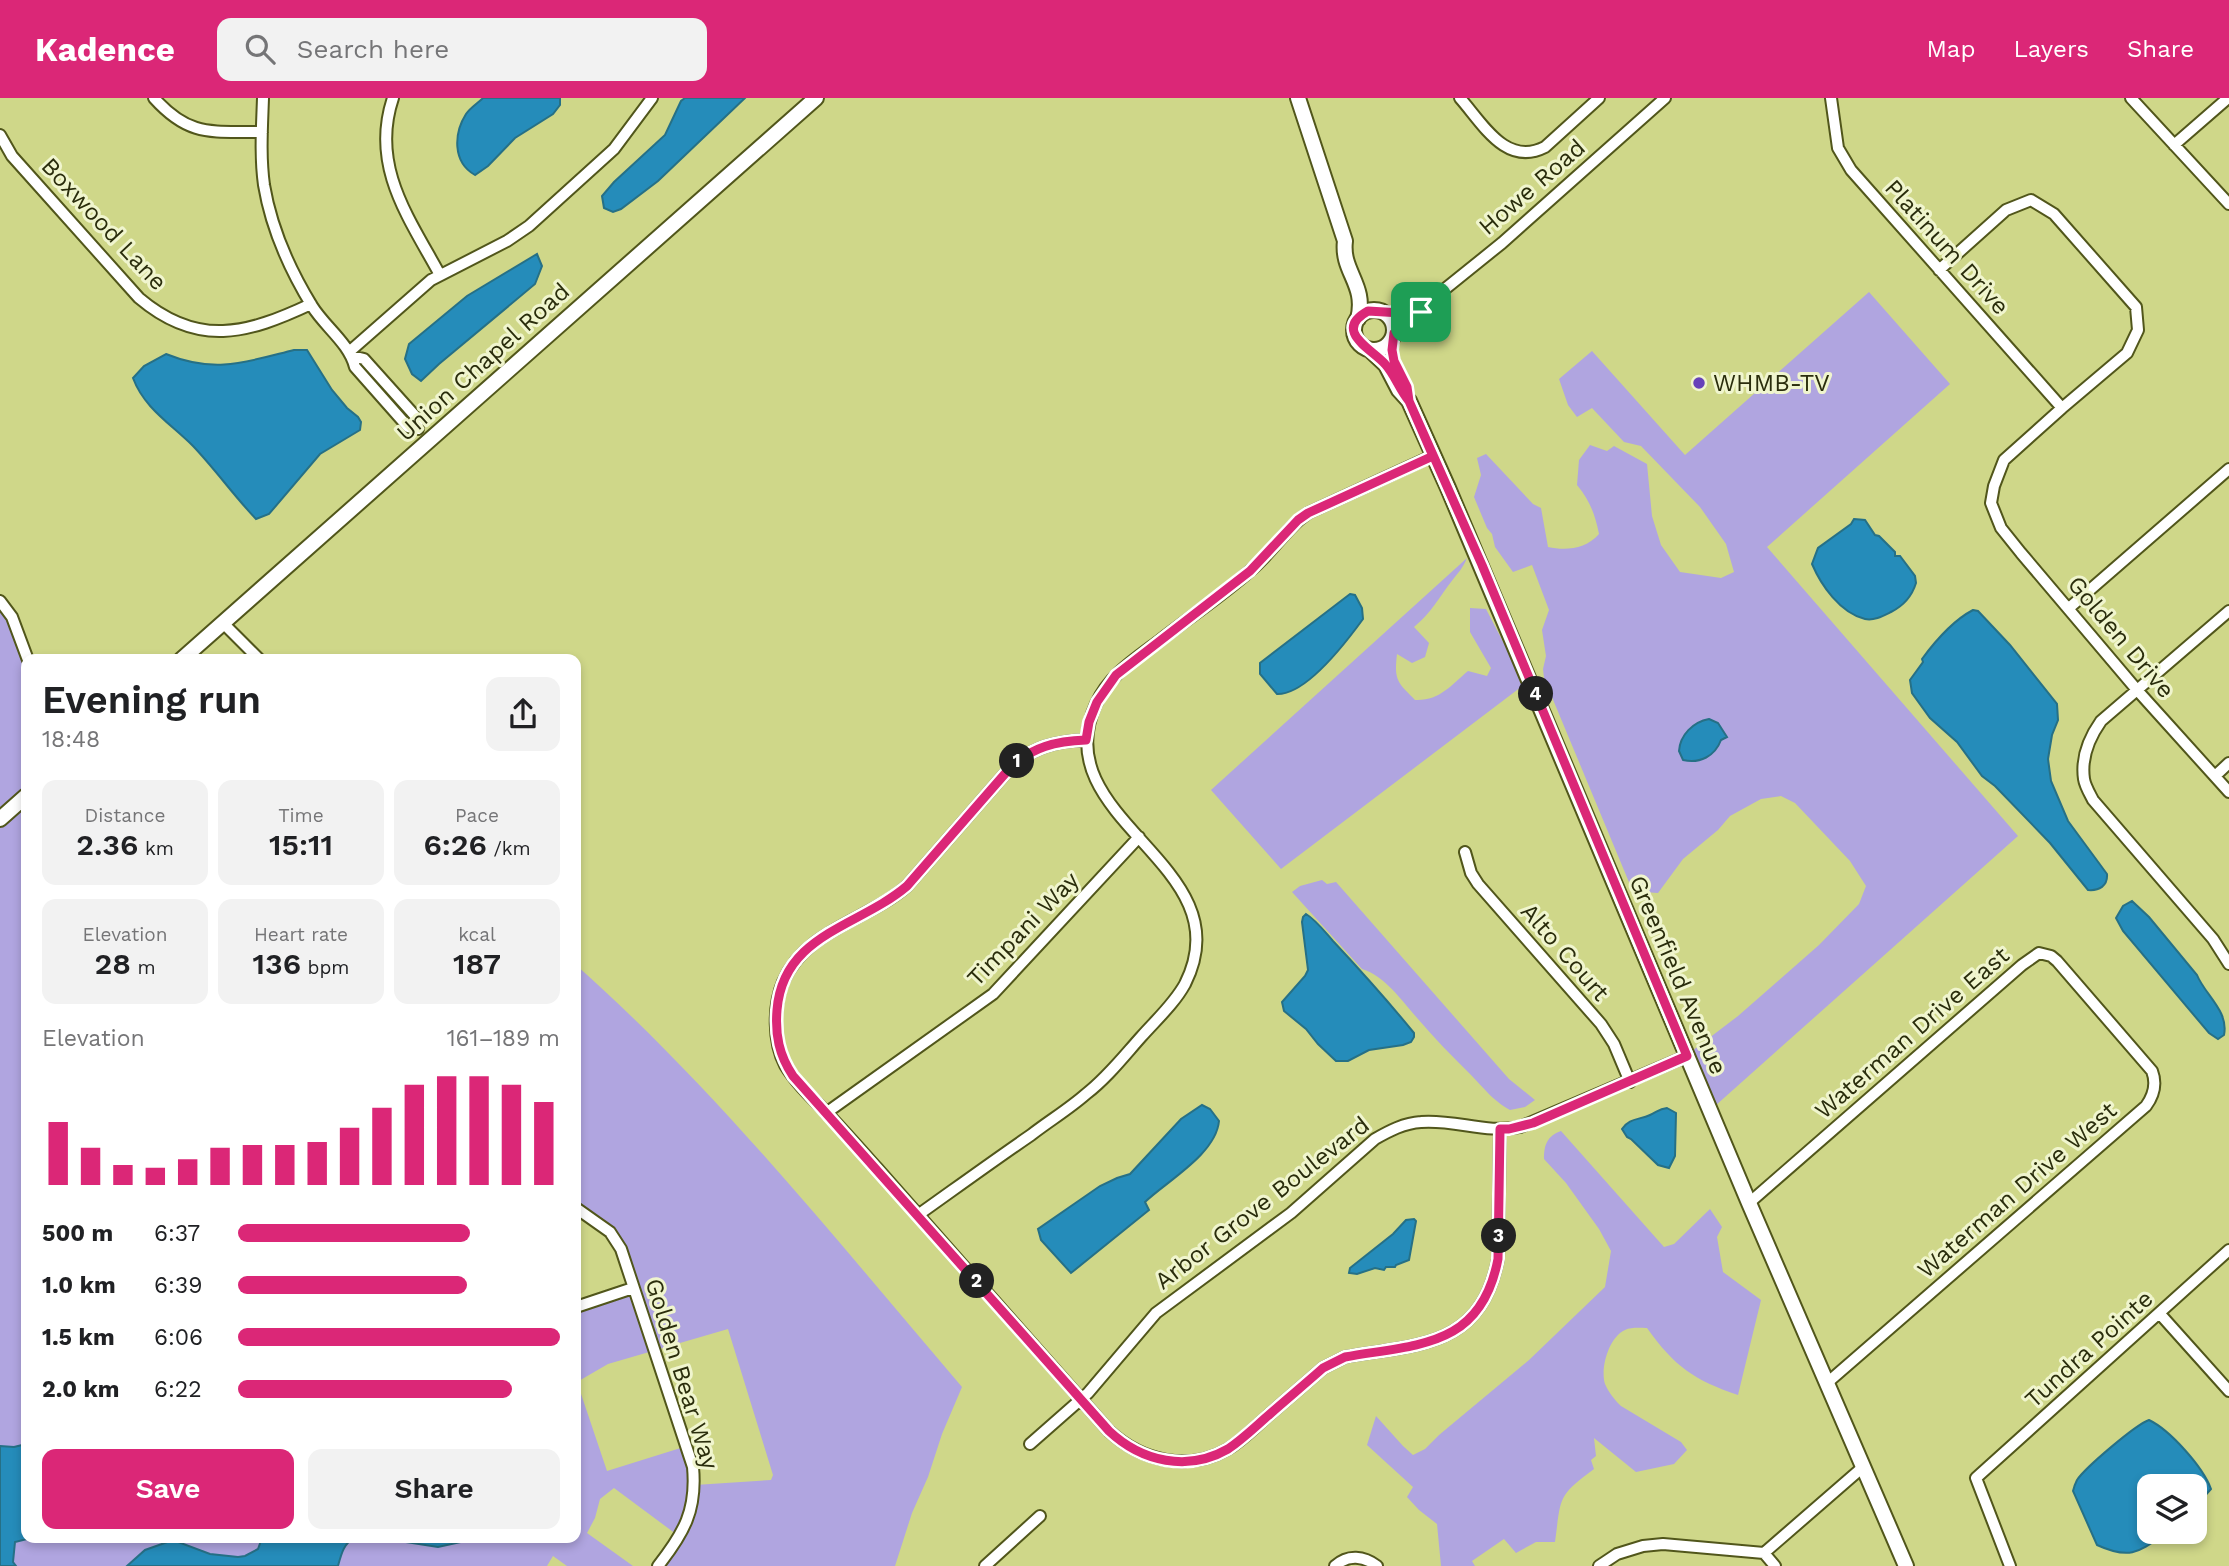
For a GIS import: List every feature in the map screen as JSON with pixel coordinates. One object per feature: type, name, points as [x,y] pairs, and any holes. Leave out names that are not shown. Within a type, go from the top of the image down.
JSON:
[{"type":"main road","name":"Union Chapel Road","points":[[187,654],[816,98]]},
{"type":"main road","points":[[1298,98],[1345,241],[1352,248],[1365,285],[1381,312],[1392,320],[1393,337],[1382,348],[1364,347],[1356,338],[1354,332],[1361,301],[1343,253],[1345,241]]},
{"type":"main road","points":[[1357,319],[1368,311],[1381,312]]},
{"type":"main road","name":"Greenfield Avenue","points":[[1393,337],[1394,361],[1407,387],[1409,401],[1482,565],[1749,1203],[1906,1566]]},
{"type":"main road","name":"Greenfield Avenue","points":[[1370,349],[1386,365],[1399,390],[1409,401]]},
{"type":"main road","points":[[0,819],[21,800]]},
{"type":"street","points":[[154,98],[177,121],[199,130],[262,132]]},
{"type":"street","points":[[263,98],[262,164],[270,209],[301,288],[327,326],[351,354],[355,367],[408,427],[418,429],[429,441]]},
{"type":"street","points":[[393,98],[386,133],[389,173],[396,193],[440,275]]},
{"type":"street","points":[[351,354],[419,290],[440,275],[507,241],[529,226],[614,149],[652,98]]},
{"type":"street","points":[[1460,98],[1501,143],[1515,153],[1534,153],[1545,147],[1600,98]]},
{"type":"street","name":"Howe Road","points":[[1381,312],[1401,313],[1425,304],[1502,243],[1665,98]]},
{"type":"street","name":"Platinum Drive","points":[[1830,98],[1838,148],[1850,170],[2062,408]]},
{"type":"street","points":[[2131,98],[2229,204]]},
{"type":"street","points":[[2174,145],[2228,98]]},
{"type":"street","name":"Boxwood Lane","points":[[0,135],[12,156],[139,298],[163,315],[197,328],[236,331],[273,322],[311,304]]},
{"type":"street","points":[[1939,270],[2006,210],[2031,200],[2054,214],[2136,307],[2138,330],[2127,353],[2062,408]]},
{"type":"street","name":"Howe Road","points":[[1393,337],[1421,312],[1425,304]]},
{"type":"street","name":"Golden Drive","points":[[2062,408],[2004,460],[1994,485],[1991,503],[2001,528],[2137,690],[2229,792]]},
{"type":"street","points":[[918,1215],[1087,1094],[1158,1019],[1185,984],[1195,949],[1195,925],[1187,899],[1175,879],[1105,799],[1099,788],[1090,765],[1086,740],[1089,722],[1097,702],[1116,675],[1250,571],[1298,520],[1433,456]]},
{"type":"street","points":[[2069,608],[2229,469]]},
{"type":"street","points":[[0,601],[12,617],[26,654]]},
{"type":"street","points":[[2229,611],[2101,721],[2090,736],[2085,757],[2084,780],[2093,800],[2213,939],[2229,964]]},
{"type":"street","points":[[223,622],[254,654]]},
{"type":"street","points":[[1086,740],[1058,742],[1023,756],[907,886],[893,897],[816,941],[789,970],[782,985],[776,1021],[780,1054],[793,1076],[1109,1431],[1120,1441],[1152,1458],[1171,1462],[1199,1460],[1215,1455],[1237,1442],[1323,1368],[1334,1362],[1345,1357],[1428,1343],[1457,1330],[1480,1306],[1495,1275],[1498,1259],[1500,1129]]},
{"type":"street","points":[[2215,776],[2229,763]]},
{"type":"street","name":"Timpani Way","points":[[826,1112],[993,994],[1139,837]]},
{"type":"street","name":"Alto Court","points":[[1465,852],[1471,873],[1478,884],[1609,1035],[1630,1082]]},
{"type":"street","name":"Waterman Drive East","points":[[1749,1203],[2034,955],[2045,954],[2057,961],[2100,1011]]},
{"type":"street","name":"Waterman Drive West","points":[[1827,1383],[2151,1099],[2155,1084],[2152,1071],[2100,1011]]},
{"type":"street","name":"Arbor Grove Boulevard","points":[[1030,1444],[1081,1399],[1156,1313],[1284,1218],[1375,1139],[1405,1125],[1421,1122],[1500,1129],[1533,1123],[1687,1056]]},
{"type":"street","name":"Golden Bear Way","points":[[581,1210],[610,1232],[621,1249],[694,1467],[694,1500],[687,1522],[680,1537],[659,1566]]},
{"type":"street","name":"Tundra Pointe","points":[[2011,1566],[1976,1478],[2229,1250]]},
{"type":"street","points":[[581,1305],[633,1288]]},
{"type":"street","points":[[2160,1314],[2229,1391]]},
{"type":"street","points":[[1764,1553],[1863,1467]]},
{"type":"street","points":[[985,1566],[1040,1516]]},
{"type":"street","points":[[1599,1566],[1616,1554],[1643,1546],[1664,1544],[1764,1553],[1775,1566]]},
{"type":"street","points":[[1335,1566],[1351,1558],[1369,1560],[1377,1566]]},
{"type":"shaded area","points":[[1869,292],[1950,384],[1767,547],[2018,836],[1715,1106],[1692,1051],[1738,1016],[1819,945],[1859,904],[1866,886],[1850,861],[1795,803],[1781,796],[1761,799],[1730,816],[1718,830],[1683,859],[1658,893],[1643,892],[1631,887],[1544,678],[1546,656],[1542,630],[1549,610],[1532,565],[1513,572],[1495,547],[1492,534],[1474,497],[1481,475],[1477,458],[1486,454],[1533,504],[1541,508],[1548,547],[1569,549],[1588,543],[1599,534],[1591,508],[1577,485],[1579,460],[1590,445],[1607,451],[1614,446],[1647,464],[1652,516],[1661,545],[1680,572],[1721,578],[1734,572],[1726,544],[1700,507],[1641,446],[1624,442],[1592,408],[1577,417],[1568,405],[1559,379],[1592,351],[1685,455]]},
{"type":"shaded area","points":[[1467,558],[1430,610],[1414,627],[1429,643],[1425,657],[1412,663],[1397,654],[1398,680],[1415,700],[1424,700],[1438,695],[1468,671],[1487,676],[1491,668],[1470,632],[1470,608],[1486,609],[1525,684],[1281,869],[1211,790]]},
{"type":"shaded area","points":[[0,601],[23,654],[21,654],[21,1543],[581,1543],[581,1394],[607,1471],[687,1446],[695,1485],[771,1480],[773,1475],[728,1329],[608,1364],[581,1380],[581,1305],[632,1288],[621,1249],[581,1213],[581,970],[629,1014],[728,1116],[962,1387],[912,1513],[895,1566],[658,1566],[680,1537],[614,1488],[600,1499],[595,1518],[587,1533],[633,1566],[567,1566],[553,1556],[547,1566],[0,1566]]},
{"type":"shaded area","points":[[1322,880],[1327,884],[1336,882],[1509,1079],[1535,1100],[1525,1107],[1510,1110],[1498,1102],[1393,990],[1378,977],[1362,969],[1292,892],[1300,886]]},
{"type":"shaded area","points":[[1561,1131],[1664,1247],[1674,1244],[1710,1209],[1722,1227],[1717,1237],[1723,1272],[1761,1300],[1738,1395],[1709,1384],[1686,1371],[1647,1328],[1625,1330],[1614,1339],[1607,1354],[1605,1384],[1621,1406],[1681,1442],[1687,1450],[1674,1464],[1636,1472],[1594,1438],[1596,1456],[1591,1460],[1594,1469],[1573,1486],[1563,1499],[1555,1542],[1536,1542],[1516,1553],[1504,1539],[1472,1561],[1475,1566],[1441,1566],[1437,1524],[1407,1497],[1413,1487],[1367,1445],[1376,1416],[1413,1455],[1425,1449],[1529,1360],[1605,1287],[1611,1251],[1599,1229],[1566,1183],[1544,1159],[1547,1142]]},
{"type":"water","points":[[483,98],[560,98],[560,105],[553,114],[515,138],[488,166],[475,175],[462,163],[457,147],[459,130],[466,114]]},
{"type":"water","points":[[685,98],[745,98],[658,181],[621,209],[613,212],[604,208],[602,196],[665,135]]},
{"type":"water","points":[[537,254],[542,266],[535,284],[421,381],[412,374],[405,359],[409,344],[467,296]]},
{"type":"water","points":[[294,350],[307,350],[332,390],[358,417],[361,422],[360,430],[320,454],[269,514],[256,519],[193,446],[151,407],[133,378],[144,366],[166,354],[200,364],[215,365],[245,362]]},
{"type":"water","points":[[1854,519],[1865,520],[1875,535],[1895,552],[1895,556],[1900,556],[1915,576],[1916,583],[1907,600],[1895,610],[1875,619],[1865,619],[1847,611],[1826,589],[1812,564],[1818,548]]},
{"type":"water","points":[[1350,594],[1355,595],[1362,608],[1363,619],[1337,653],[1313,677],[1289,692],[1277,694],[1260,674],[1260,663]]},
{"type":"water","points":[[1973,610],[1978,611],[2010,645],[2057,704],[2058,720],[2048,759],[2051,781],[2068,821],[2107,874],[2106,882],[2099,889],[2088,890],[2050,843],[1982,776],[1957,742],[1930,718],[1912,693],[1910,680],[1923,662],[1922,659],[1945,632]]},
{"type":"water","points":[[1709,719],[1718,723],[1727,737],[1721,740],[1706,758],[1683,760],[1679,751],[1680,745],[1688,730]]},
{"type":"water","points":[[2132,901],[2149,917],[2197,975],[2220,1011],[2225,1026],[2224,1035],[2218,1039],[2209,1033],[2123,931],[2116,918],[2123,906]]},
{"type":"water","points":[[1306,914],[1320,926],[1414,1033],[1411,1042],[1369,1050],[1348,1061],[1336,1061],[1306,1029],[1284,1011],[1282,1002],[1308,970],[1302,922]]},
{"type":"water","points":[[1202,1105],[1210,1109],[1219,1121],[1209,1145],[1189,1166],[1145,1202],[1149,1210],[1071,1273],[1041,1240],[1038,1229],[1100,1186],[1130,1174],[1181,1119]]},
{"type":"water","points":[[1667,1108],[1676,1113],[1675,1156],[1669,1168],[1658,1165],[1627,1137],[1622,1129],[1631,1121]]},
{"type":"water","points":[[1406,1220],[1416,1221],[1409,1260],[1384,1270],[1375,1268],[1357,1274],[1349,1273],[1350,1268],[1393,1234]]},
{"type":"water","points":[[2149,1420],[2166,1432],[2185,1450],[2203,1474],[2137,1474],[2137,1544],[2150,1544],[2135,1552],[2109,1550],[2097,1545],[2073,1491],[2074,1487],[2082,1474],[2100,1457]]},
{"type":"water","points":[[21,1445],[21,1540],[15,1542],[13,1562],[16,1566],[0,1566],[0,1446]]},
{"type":"water","points":[[165,1543],[181,1543],[210,1554],[238,1557],[258,1549],[260,1543],[348,1543],[338,1566],[127,1566],[145,1550]]},
{"type":"water","points":[[412,1543],[456,1543],[438,1547]]},
{"type":"place","name":"WHMB-TV","points":[[1699,383]]},
{"type":"route","points":[[1421,312],[1394,333],[1392,350],[1394,361],[1407,387],[1409,401],[1433,456],[1298,520],[1250,571],[1116,675],[1097,702],[1089,722],[1086,740],[1058,742],[1023,756],[907,886],[807,948],[789,970],[778,1002],[776,1021],[780,1054],[793,1076],[1109,1431],[1120,1441],[1152,1458],[1185,1462],[1215,1455],[1237,1442],[1323,1368],[1334,1362],[1345,1357],[1428,1343],[1457,1330],[1480,1306],[1495,1275],[1498,1259],[1500,1129],[1533,1123],[1687,1056],[1482,565],[1409,401],[1399,390],[1386,365],[1356,338],[1354,332],[1357,319],[1368,311],[1401,313],[1425,304],[1421,312]]}]
